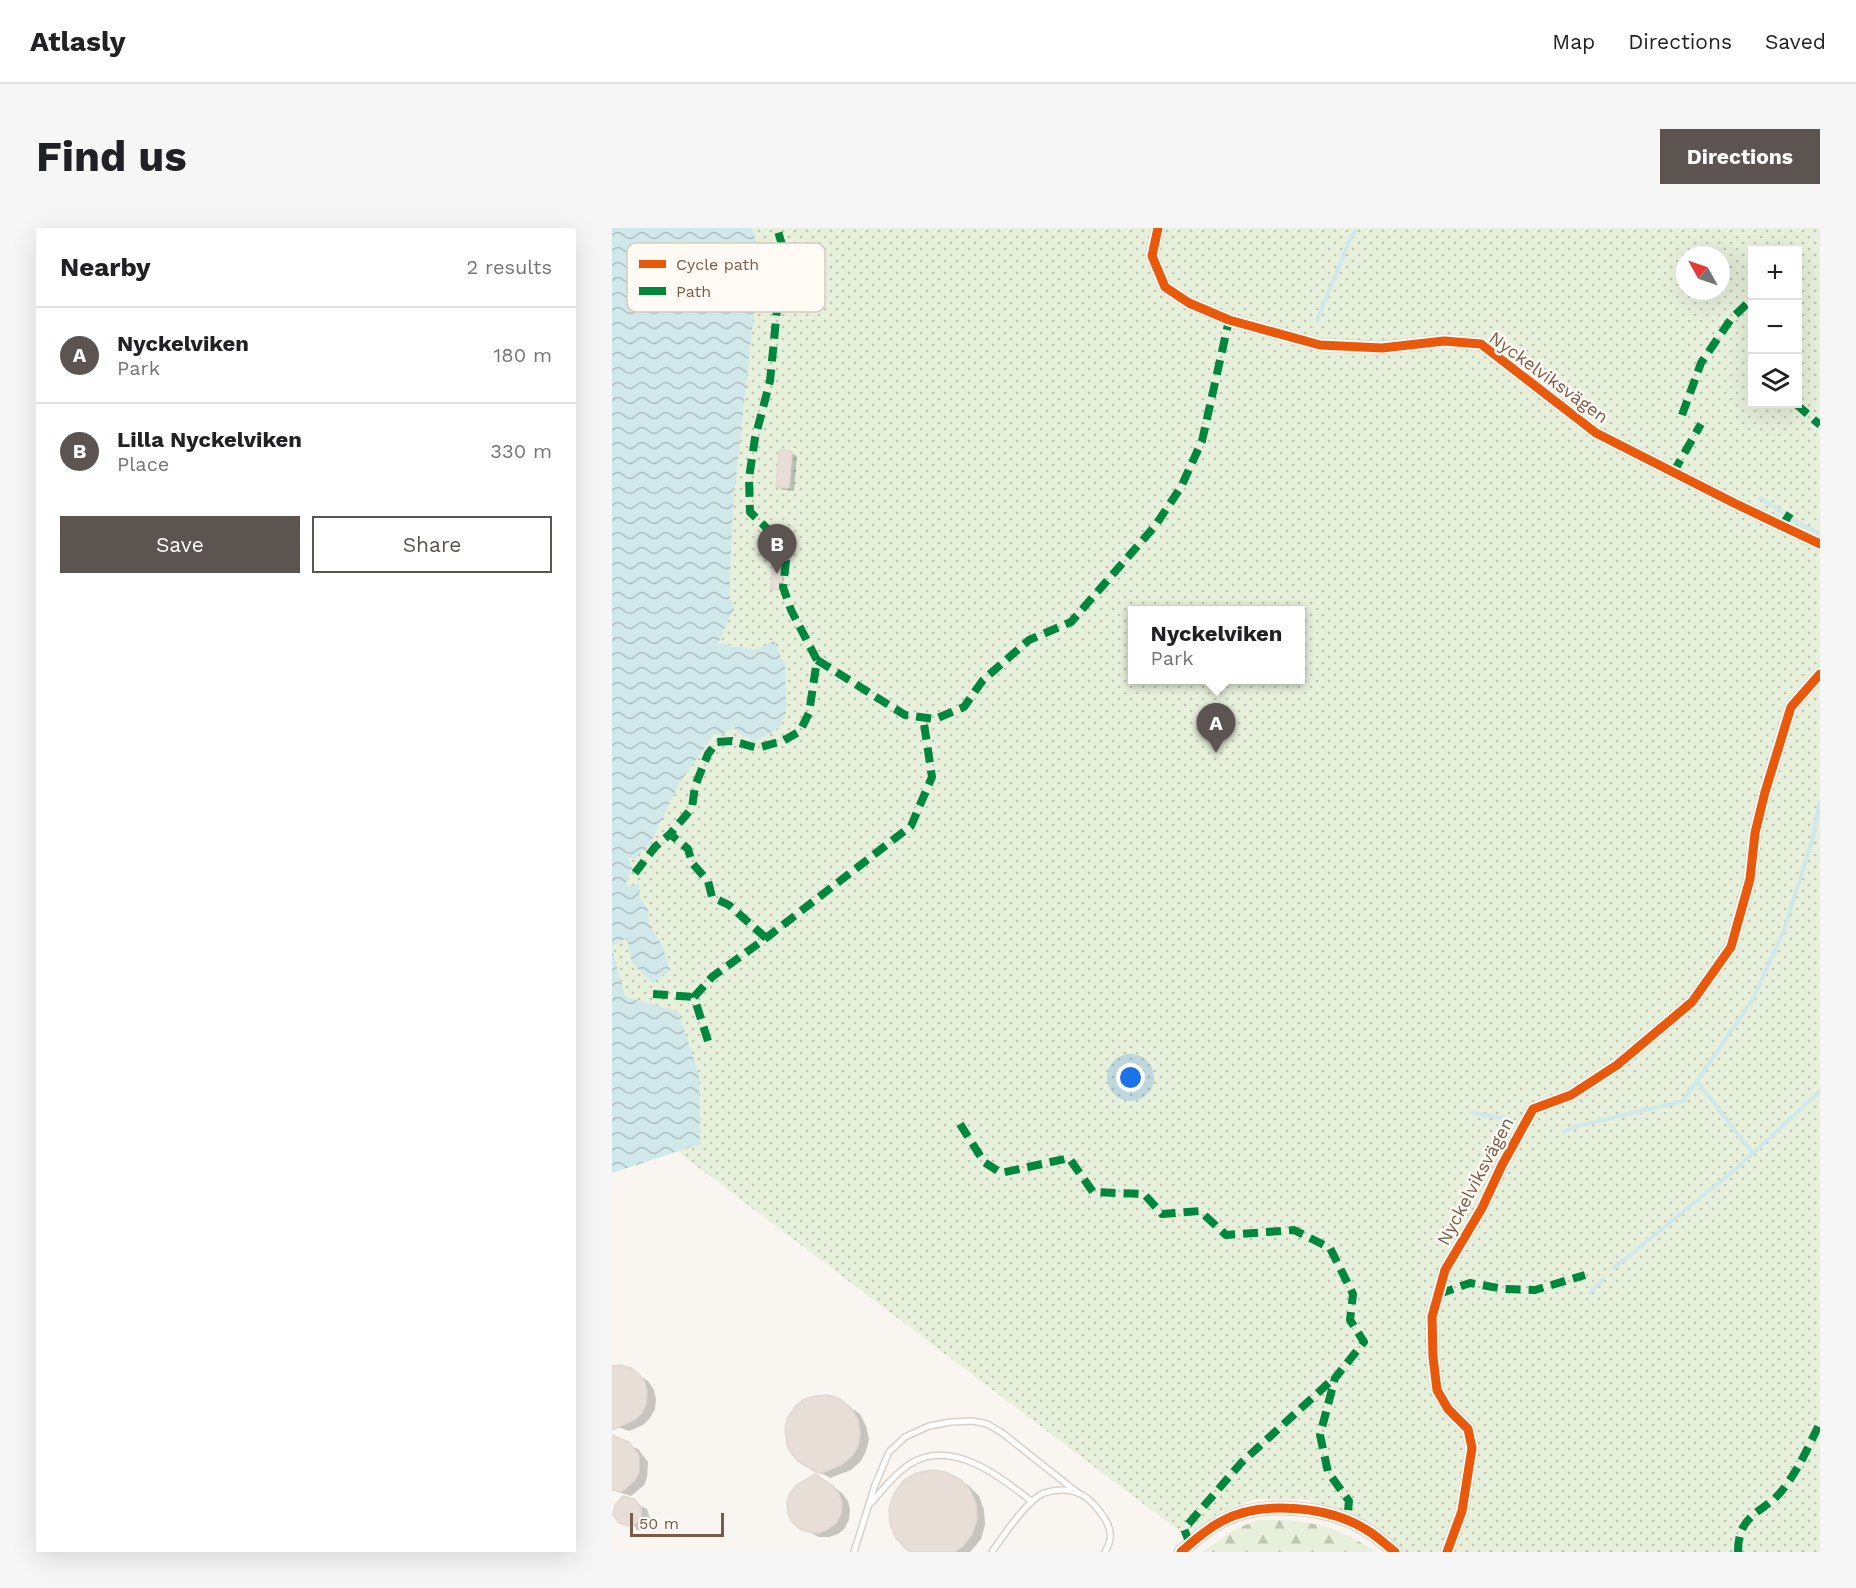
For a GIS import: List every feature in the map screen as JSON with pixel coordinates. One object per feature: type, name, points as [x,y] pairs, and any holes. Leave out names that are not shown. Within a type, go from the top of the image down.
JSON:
[{"type":"street","name":"Nyckelviksvägen","points":[[1158,228],[1152,256],[1165,287],[1189,303],[1229,320],[1320,345],[1382,348],[1444,341],[1480,344],[1596,433],[1734,504],[1820,544]]},
{"type":"street","name":"Nyckelviksvägen","points":[[1447,1552],[1462,1511],[1472,1448],[1468,1429],[1448,1409],[1437,1389],[1432,1317],[1445,1270],[1482,1208],[1502,1165],[1533,1109],[1571,1095],[1617,1065],[1692,1002],[1731,947],[1750,879],[1755,833],[1791,707],[1820,674]]},
{"type":"street","points":[[1181,1552],[1223,1520],[1263,1509],[1307,1509],[1336,1516],[1365,1528],[1395,1552]]},
{"type":"lane","points":[[854,1552],[868,1506],[889,1452],[905,1437],[929,1426],[973,1421],[987,1424],[1002,1432],[1098,1509],[1108,1525],[1111,1538],[1105,1552]]},
{"type":"lane","points":[[868,1506],[892,1479],[912,1463],[931,1457],[955,1457],[977,1464],[1031,1501]]},
{"type":"lane","points":[[992,1552],[1031,1501],[1044,1493],[1062,1490],[1078,1493]]},
{"type":"green space","points":[[612,228],[1820,228],[1820,1552],[1400,1552],[1371,1524],[1307,1500],[1256,1499],[1219,1513],[1186,1536],[612,1102]]},
{"type":"green space","points":[[1257,1520],[1305,1522],[1319,1525],[1346,1535],[1376,1552],[1202,1552],[1232,1531]]},
{"type":"water","points":[[612,228],[752,228],[756,243],[627,243],[627,312],[754,312],[733,506],[729,595],[734,609],[718,643],[757,650],[774,641],[785,665],[786,713],[780,727],[754,742],[746,736],[743,737],[734,728],[723,735],[714,734],[680,782],[650,844],[635,859],[628,857],[632,868],[625,885],[633,886],[639,883],[639,895],[648,910],[649,925],[662,945],[670,970],[653,983],[632,963],[627,938],[612,946]]},
{"type":"water","points":[[612,949],[625,997],[678,1011],[699,1075],[700,1144],[612,1173]]},
{"type":"building","points":[[779,450],[792,451],[789,488],[776,487]]},
{"type":"building","points":[[773,557],[783,558],[781,590],[771,589]]},
{"type":"building","points":[[621,1365],[639,1374],[645,1383],[646,1404],[642,1413],[634,1420],[612,1430],[612,1366]]},
{"type":"building","points":[[828,1395],[840,1399],[851,1408],[858,1420],[860,1434],[858,1446],[852,1456],[841,1465],[819,1474],[799,1462],[791,1453],[787,1445],[785,1428],[787,1419],[803,1400]]},
{"type":"building","points":[[612,1435],[629,1442],[639,1456],[639,1472],[635,1480],[621,1492],[612,1489]]},
{"type":"building","points":[[931,1470],[946,1472],[960,1479],[970,1490],[976,1504],[977,1519],[972,1534],[963,1546],[954,1552],[912,1552],[896,1538],[890,1524],[889,1508],[894,1494],[903,1481],[916,1473]]},
{"type":"building","points":[[815,1474],[833,1486],[842,1504],[841,1514],[836,1523],[819,1533],[800,1529],[792,1522],[787,1503],[790,1493],[797,1485]]},
{"type":"building","points":[[623,1496],[634,1499],[641,1507],[641,1517],[634,1525],[619,1523],[613,1515],[615,1505]]},
{"type":"waterway","points":[[1317,320],[1351,237],[1356,231]]},
{"type":"waterway","points":[[1760,498],[1797,522],[1820,533]]},
{"type":"waterway","points":[[1563,1132],[1577,1126],[1683,1101],[1753,999],[1784,930],[1812,841],[1820,801]]},
{"type":"waterway","points":[[1697,1081],[1753,1154]]},
{"type":"waterway","points":[[1614,1268],[1737,1168],[1820,1091]]},
{"type":"waterway","points":[[1472,1113],[1509,1119]]},
{"type":"waterway","points":[[1590,1293],[1603,1279]]},
{"type":"marked path","points":[[777,228],[782,243]]},
{"type":"marked path","points":[[1682,415],[1701,363],[1731,319],[1751,300]]},
{"type":"marked path","points":[[766,938],[729,905],[712,897],[708,881],[692,863],[688,849],[670,834],[692,808],[695,786],[708,754],[717,742],[732,741],[757,748],[783,741],[800,731],[809,713],[817,660],[791,610],[783,587],[786,561],[775,536],[750,512],[749,478],[755,438],[770,381],[777,312]]},
{"type":"marked path","points":[[817,660],[905,715],[935,719],[964,707],[983,680],[1029,640],[1071,622],[1155,526],[1181,487],[1202,441],[1229,320]]},
{"type":"marked path","points":[[1801,408],[1820,425]]},
{"type":"marked path","points":[[1673,473],[1701,424]]},
{"type":"marked path","points":[[1782,526],[1793,509]]},
{"type":"marked path","points":[[708,1041],[694,997],[712,977],[911,826],[932,777],[923,717]]},
{"type":"marked path","points":[[635,873],[655,847],[670,834]]},
{"type":"marked path","points":[[653,994],[694,997]]},
{"type":"marked path","points":[[960,1124],[984,1162],[1001,1173],[1069,1158],[1093,1192],[1144,1194],[1162,1214],[1200,1211],[1226,1235],[1294,1230],[1330,1248],[1353,1294],[1350,1320],[1364,1342],[1335,1378],[1320,1435],[1328,1472],[1349,1501],[1347,1521]]},
{"type":"marked path","points":[[1439,1294],[1470,1283],[1504,1289],[1535,1290],[1585,1275]]},
{"type":"marked path","points":[[1190,1544],[1184,1529],[1241,1463],[1333,1379]]},
{"type":"marked path","points":[[1738,1552],[1743,1528],[1754,1514],[1777,1497],[1790,1480],[1820,1423]]},
{"type":"cycle path","points":[[1158,228],[1152,256],[1165,287],[1189,303],[1229,320],[1320,345],[1382,348],[1444,341],[1481,344],[1596,433],[1820,544]]},
{"type":"cycle path","points":[[1447,1552],[1462,1511],[1472,1448],[1468,1429],[1448,1409],[1437,1390],[1432,1317],[1445,1270],[1482,1208],[1502,1165],[1533,1109],[1571,1095],[1617,1065],[1692,1002],[1731,947],[1750,879],[1755,833],[1765,792],[1791,707],[1820,674]]},
{"type":"cycle path","points":[[1181,1552],[1222,1521],[1238,1514],[1274,1508],[1314,1511],[1350,1521],[1373,1534],[1395,1552]]},
{"type":"place","name":"Lilla Nyckelviken","points":[[777,574]]},
{"type":"place","name":"Nyckelviken","points":[[1216,753]]}]
